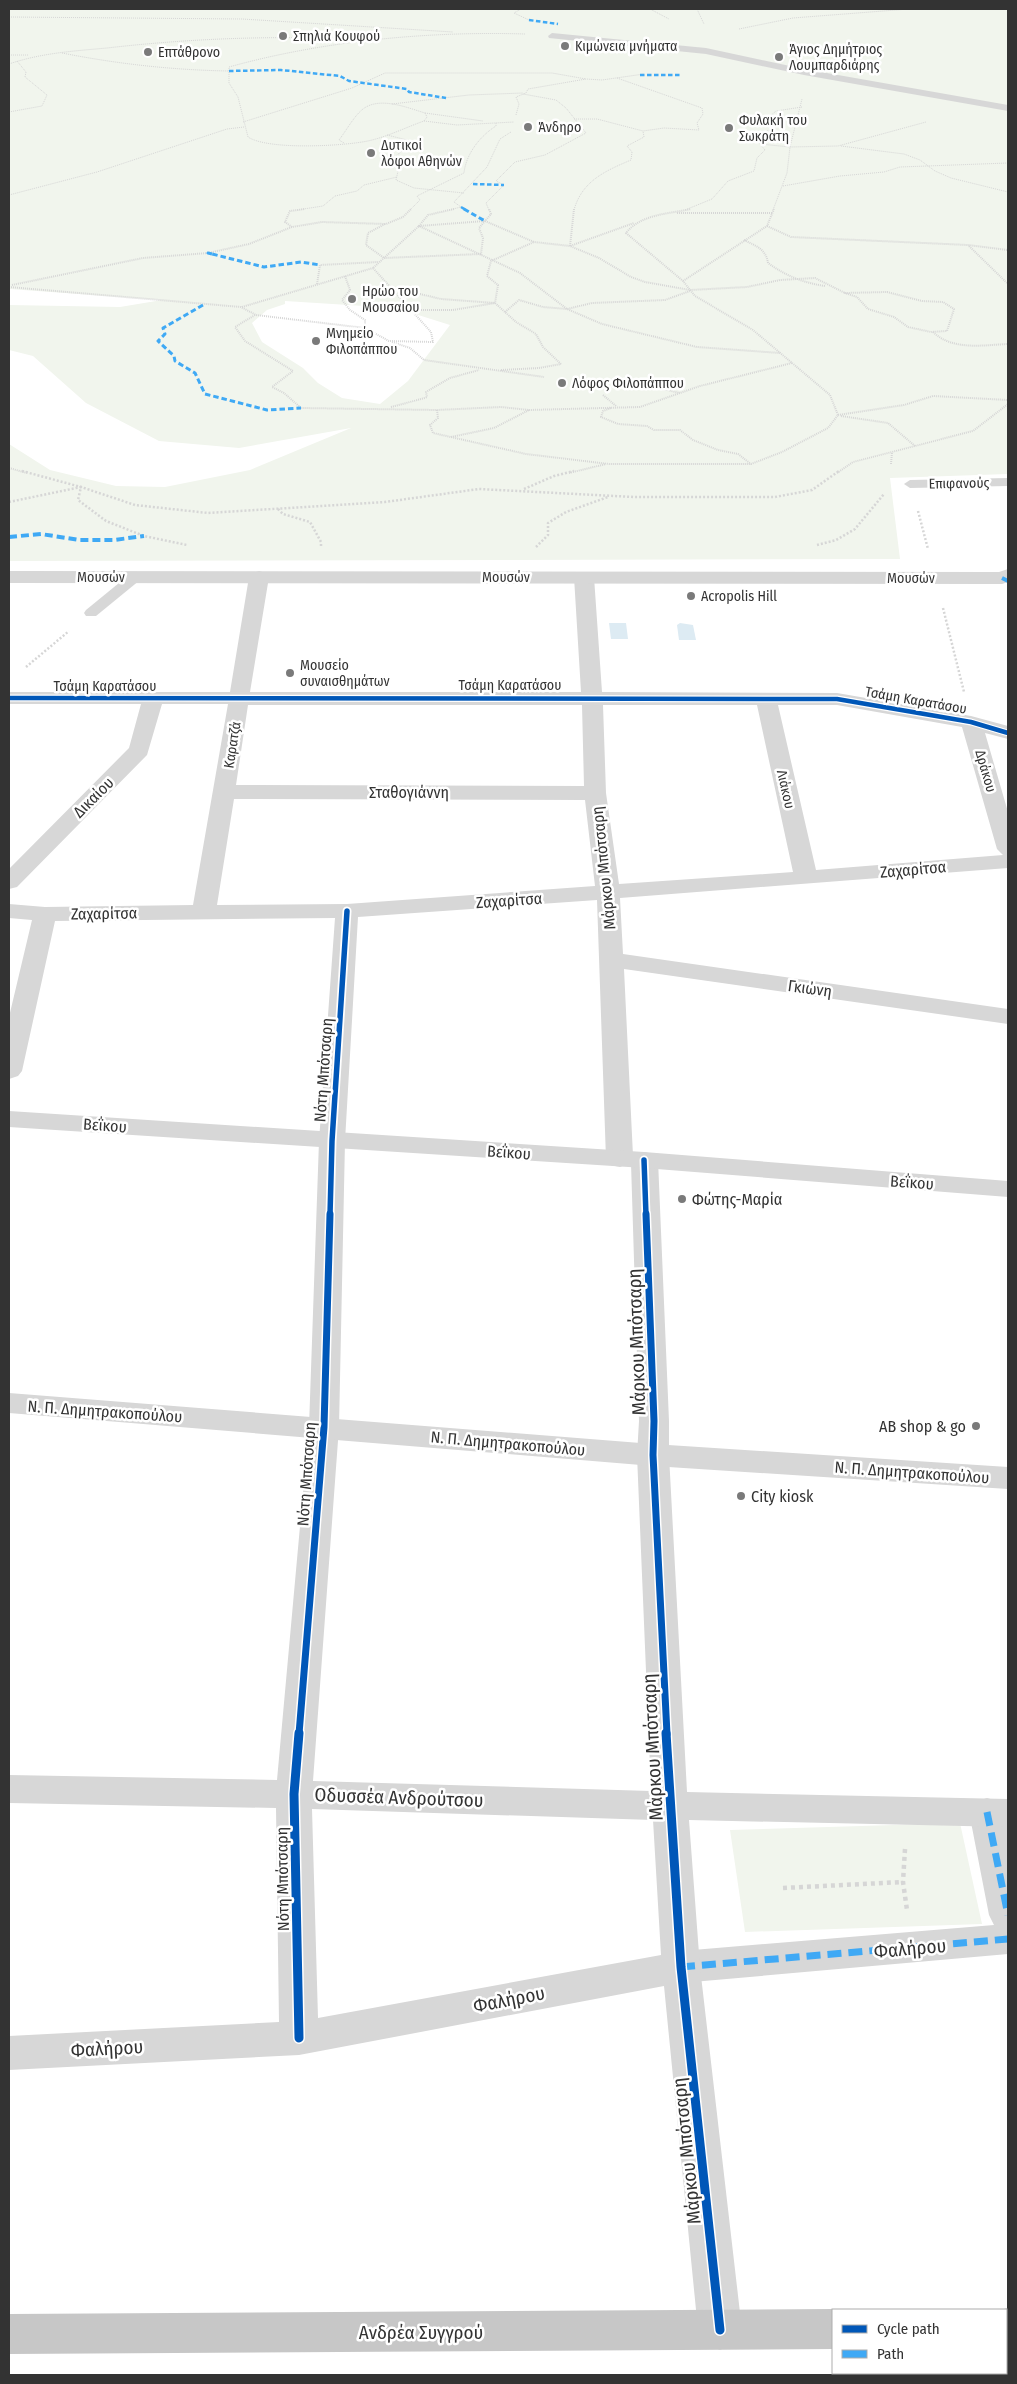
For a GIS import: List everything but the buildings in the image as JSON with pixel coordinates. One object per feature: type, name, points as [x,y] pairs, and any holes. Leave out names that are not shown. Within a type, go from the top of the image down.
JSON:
[{"type":"highway","name":"Ανδρέα Συγγρού","points":[[9,2334],[832,2329]]},
{"type":"street","name":"Μουσών","points":[[9,577],[1006,578]]},
{"type":"street","name":"Καρατζά","points":[[204,912],[259,577]]},
{"type":"street","name":"Μάρκου Μπότσαρη","points":[[584,577],[592,698],[595,793],[608,893],[611,960],[632,1159],[654,1421],[653,1455],[670,1806],[681,1967],[720,2330]]},
{"type":"street","name":"Τσάμη Καρατάσου","points":[[9,698],[837,699],[971,722],[1008,733]]},
{"type":"street","name":"Δικαίου","points":[[9,882],[139,750],[153,699]]},
{"type":"street","name":"Λιάκου","points":[[766,699],[806,878]]},
{"type":"street","name":"Δράκου","points":[[971,722],[1008,849]]},
{"type":"street","name":"Σταθογιάννη","points":[[224,792],[595,793]]},
{"type":"street","name":"Ζαχαρίτσα","points":[[9,911],[45,914],[347,911],[608,893],[1008,861]]},
{"type":"street","name":"Νότη Μπότσαρη","points":[[299,2038],[294,1794],[324,1428],[332,1141],[347,911]]},
{"type":"street","points":[[9,1071],[45,914]]},
{"type":"street","name":"Γκιώνη","points":[[611,960],[1008,1016]]},
{"type":"street","name":"Βεΐκου","points":[[9,1118],[332,1141],[632,1159],[1008,1189]]},
{"type":"street","name":"Ν. Π. Δημητρακοπούλου","points":[[9,1403],[653,1455],[1008,1478]]},
{"type":"street","name":"Οδυσσέα Ανδρούτσου","points":[[9,1789],[294,1794],[670,1806]]},
{"type":"street","points":[[670,1806],[998,1812],[1008,1915]]},
{"type":"street","name":"Φαλήρου","points":[[9,2053],[299,2038],[681,1967],[1008,1940]]},
{"type":"lane","points":[[552,36],[706,52],[804,72],[1008,108]]},
{"type":"lane","name":"Επιφανούς","points":[[910,484],[1008,482]]},
{"type":"lane","points":[[91,613],[135,577]]},
{"type":"path","points":[[521,9],[514,14],[529,20]]},
{"type":"path","points":[[734,30],[753,24],[793,18],[874,10],[909,9]]},
{"type":"path","points":[[9,17],[242,19],[463,33],[552,36]]},
{"type":"path","points":[[463,33],[381,40],[296,50],[263,56],[229,67],[229,83],[238,97],[248,137],[254,142],[264,144],[317,146],[344,142],[363,142],[424,122],[441,127],[488,122],[514,122]]},
{"type":"path","points":[[9,55],[62,53],[138,44],[216,39],[343,38],[381,40]]},
{"type":"path","points":[[62,53],[111,63],[178,70],[229,71]]},
{"type":"path","points":[[9,64],[35,55]]},
{"type":"path","points":[[9,112],[42,106],[46,95],[25,77],[26,72],[17,61]]},
{"type":"path","points":[[683,281],[744,239],[767,226],[787,173],[790,147],[802,107],[804,72]]},
{"type":"path","points":[[243,122],[352,88],[385,73],[552,73],[586,79]]},
{"type":"path","points":[[516,115],[519,104],[516,97],[524,94],[528,89],[586,79],[617,78],[646,73]]},
{"type":"path","points":[[574,118],[597,119],[643,131],[664,128],[699,130],[697,123],[703,114],[702,108],[686,100],[659,94],[617,78]]},
{"type":"path","points":[[344,142],[339,140],[362,109],[373,104],[390,104],[469,95],[524,94],[551,98],[568,108],[586,133],[582,138],[552,150],[545,156],[519,159],[508,166],[496,181],[504,185],[486,203],[490,214],[479,228],[483,238],[481,254]]},
{"type":"path","points":[[390,104],[424,113],[457,116],[488,122]]},
{"type":"path","points":[[570,246],[634,223],[690,209],[712,199],[728,180],[754,171],[757,158],[765,150],[760,144],[757,135],[780,126],[781,121],[769,117],[776,111],[802,107]]},
{"type":"path","points":[[424,113],[427,117],[424,122]]},
{"type":"path","points":[[838,146],[932,121]]},
{"type":"path","points":[[481,254],[384,258],[366,245],[368,233],[403,217],[420,200],[417,196],[427,189],[442,184],[452,176],[464,173],[465,162],[485,133],[496,126],[496,122]]},
{"type":"path","points":[[9,195],[97,172],[227,129],[244,127]]},
{"type":"path","points":[[570,246],[574,204],[591,178],[631,160],[632,152],[627,146],[644,137],[643,131]]},
{"type":"path","points":[[9,286],[241,307],[373,268],[419,226],[428,214],[461,207],[454,202],[487,166],[500,139],[511,132]]},
{"type":"path","points":[[386,135],[407,140],[406,148],[388,162],[399,167],[396,180],[414,188],[464,193]]},
{"type":"path","points":[[760,144],[790,147],[838,146],[904,154],[920,160],[951,178],[1008,192]]},
{"type":"path","points":[[782,186],[840,176],[884,172],[900,167],[1008,163]]},
{"type":"path","points":[[292,227],[285,222],[290,211],[323,206],[335,196],[357,191],[364,185],[397,177]]},
{"type":"path","points":[[669,213],[772,213]]},
{"type":"path","points":[[9,286],[98,269],[143,258],[208,253],[248,244],[292,227],[322,222],[386,224]]},
{"type":"path","points":[[419,226],[440,223],[485,222],[500,226],[534,242],[570,246],[645,282],[690,290],[747,287],[794,279],[816,278],[828,286]]},
{"type":"path","points":[[634,223],[626,233],[683,281],[694,296],[754,330],[830,395],[838,415]]},
{"type":"path","points":[[419,226],[520,273],[567,309],[602,324],[697,347],[781,353]]},
{"type":"path","points":[[767,226],[790,237],[823,240],[968,245],[1008,250]]},
{"type":"path","points":[[744,239],[763,250],[768,255],[768,264],[774,269],[805,283],[828,286],[857,297],[859,303],[867,310],[895,318],[904,325],[932,332],[947,331],[954,309],[943,302],[922,301],[887,292],[845,292]]},
{"type":"path","points":[[491,261],[534,242]]},
{"type":"path","points":[[968,245],[1008,284]]},
{"type":"path","points":[[491,261],[487,276],[498,285],[496,303]]},
{"type":"path","points":[[317,284],[320,265],[379,262]]},
{"type":"path","points":[[373,268],[430,332],[433,342],[389,341]]},
{"type":"path","points":[[345,276],[350,290],[342,300],[350,310],[365,320],[365,328]]},
{"type":"path","points":[[506,312],[519,300],[543,307],[567,309],[592,303],[666,300],[690,290]]},
{"type":"path","points":[[398,295],[420,294],[441,299],[496,303],[516,322],[536,334],[543,348],[561,364],[539,368],[508,368],[498,371]]},
{"type":"path","points":[[410,310],[436,312],[470,309],[496,303]]},
{"type":"path","points":[[241,307],[256,315],[365,328],[389,341],[410,348],[424,360],[544,377]]},
{"type":"path","points":[[256,315],[235,327],[245,341],[293,371],[272,387],[284,393],[301,408],[437,410],[501,407],[529,410],[616,406],[640,407],[754,371],[792,363]]},
{"type":"path","points":[[932,332],[939,340],[956,344],[1008,344]]},
{"type":"path","points":[[535,376],[539,368]]},
{"type":"path","points":[[394,408],[390,406],[427,397],[426,392],[450,378],[482,369]]},
{"type":"path","points":[[654,387],[680,393]]},
{"type":"path","points":[[603,396],[616,406]]},
{"type":"path","points":[[437,410],[438,418],[430,425],[433,433],[451,438],[526,454],[609,464],[693,466],[751,464],[782,452],[828,428],[838,415],[904,405],[933,396],[1008,400]]},
{"type":"path","points":[[9,468],[81,487],[135,505],[208,513],[384,502],[479,489],[611,496],[775,497],[812,490],[853,462],[973,431],[1008,404]]},
{"type":"path","points":[[616,406],[603,411],[601,417],[618,424],[647,426],[654,430],[680,430],[693,440],[738,454],[751,464]]},
{"type":"path","points":[[451,438],[463,432],[494,428],[529,410]]},
{"type":"path","points":[[838,415],[888,423],[915,446]]},
{"type":"path","points":[[521,490],[554,476],[609,464]]},
{"type":"path","points":[[813,546],[832,544],[862,522],[879,497],[910,484]]},
{"type":"path","points":[[9,502],[81,487]]},
{"type":"path","points":[[81,487],[78,500],[106,521],[144,536],[188,545]]},
{"type":"path","points":[[543,549],[534,549],[548,535],[548,523],[566,512],[611,496]]},
{"type":"path","points":[[278,509],[283,514],[310,522],[321,542],[320,551]]},
{"type":"path","points":[[23,669],[60,639]]},
{"type":"path","points":[[907,1810],[904,1882],[908,1920]]},
{"type":"path","points":[[784,1888],[904,1882]]},
{"type":"shaded area","name":"Λόφος Φιλοπάππου","points":[[9,9],[1008,9],[1008,474],[890,478],[900,559],[9,561],[9,444],[50,470],[116,486],[165,487],[250,470],[351,428],[239,448],[159,441],[86,403],[33,356],[9,350],[9,305],[120,307],[162,300],[9,289]],"holes":[[[285,301],[396,308],[450,325],[408,381],[380,404],[342,398],[318,383],[303,368],[262,342],[252,323],[267,310],[285,304]]]},
{"type":"shaded area","points":[[609,623],[626,623],[628,639],[611,639]]},
{"type":"shaded area","points":[[680,623],[693,625],[696,640],[679,640],[677,625]]},
{"type":"shaded area","points":[[960,1823],[982,1924],[745,1932],[730,1830]]},
{"type":"marked path","points":[[529,20],[558,24]]},
{"type":"marked path","points":[[229,71],[281,70],[325,76],[340,76],[349,81],[407,89],[409,92],[446,98]]},
{"type":"marked path","points":[[640,75],[682,75]]},
{"type":"marked path","points":[[473,184],[504,185]]},
{"type":"marked path","points":[[461,207],[485,221]]},
{"type":"marked path","points":[[212,254],[208,253],[264,267],[301,262],[320,265]]},
{"type":"marked path","points":[[203,305],[163,328],[165,334],[158,341],[174,356],[175,361],[187,366],[195,373],[201,382],[205,394],[267,410],[301,408]]},
{"type":"marked path","points":[[9,537],[41,534],[79,540],[114,540],[144,536]]},
{"type":"marked path","points":[[1002,578],[1008,581]]},
{"type":"marked path","points":[[987,1812],[1008,1915]]},
{"type":"marked path","points":[[681,1967],[1008,1939]]},
{"type":"cycle path","points":[[9,698],[837,699],[971,722],[1008,733]]},
{"type":"cycle path","points":[[299,2038],[294,1794],[324,1427],[332,1141],[347,911]]},
{"type":"cycle path","points":[[644,1160],[654,1421],[653,1455],[670,1806],[681,1967],[720,2330]]},
{"type":"place","name":"Σπηλιά Κουφού","points":[[283,36]]},
{"type":"place","name":"Κιμώνεια μνήματα","points":[[565,46]]},
{"type":"place","name":"Επτάθρονο","points":[[148,52]]},
{"type":"place","name":"Άγιος Δημήτριος Λουμπαρδιάρης","points":[[779,57]]},
{"type":"place","name":"Άνδηρο","points":[[528,127]]},
{"type":"place","name":"Φυλακή του Σωκράτη","points":[[729,128]]},
{"type":"place","name":"Δυτικοί λόφοι Αθηνών","points":[[371,153]]},
{"type":"place","name":"Ηρώο του Μουσαίου","points":[[352,299]]},
{"type":"place","name":"Μνημείο Φιλοπάππου","points":[[316,341]]},
{"type":"place","name":"Λόφος Φιλοπάππου","points":[[562,383]]},
{"type":"place","name":"Acropolis Hill","points":[[691,596]]},
{"type":"place","name":"Μουσείο συναισθημάτων","points":[[290,673]]},
{"type":"place","name":"Φώτης-Μαρία","points":[[682,1199]]},
{"type":"place","name":"AB shop & go","points":[[976,1426]]},
{"type":"place","name":"City kiosk","points":[[741,1496]]}]
